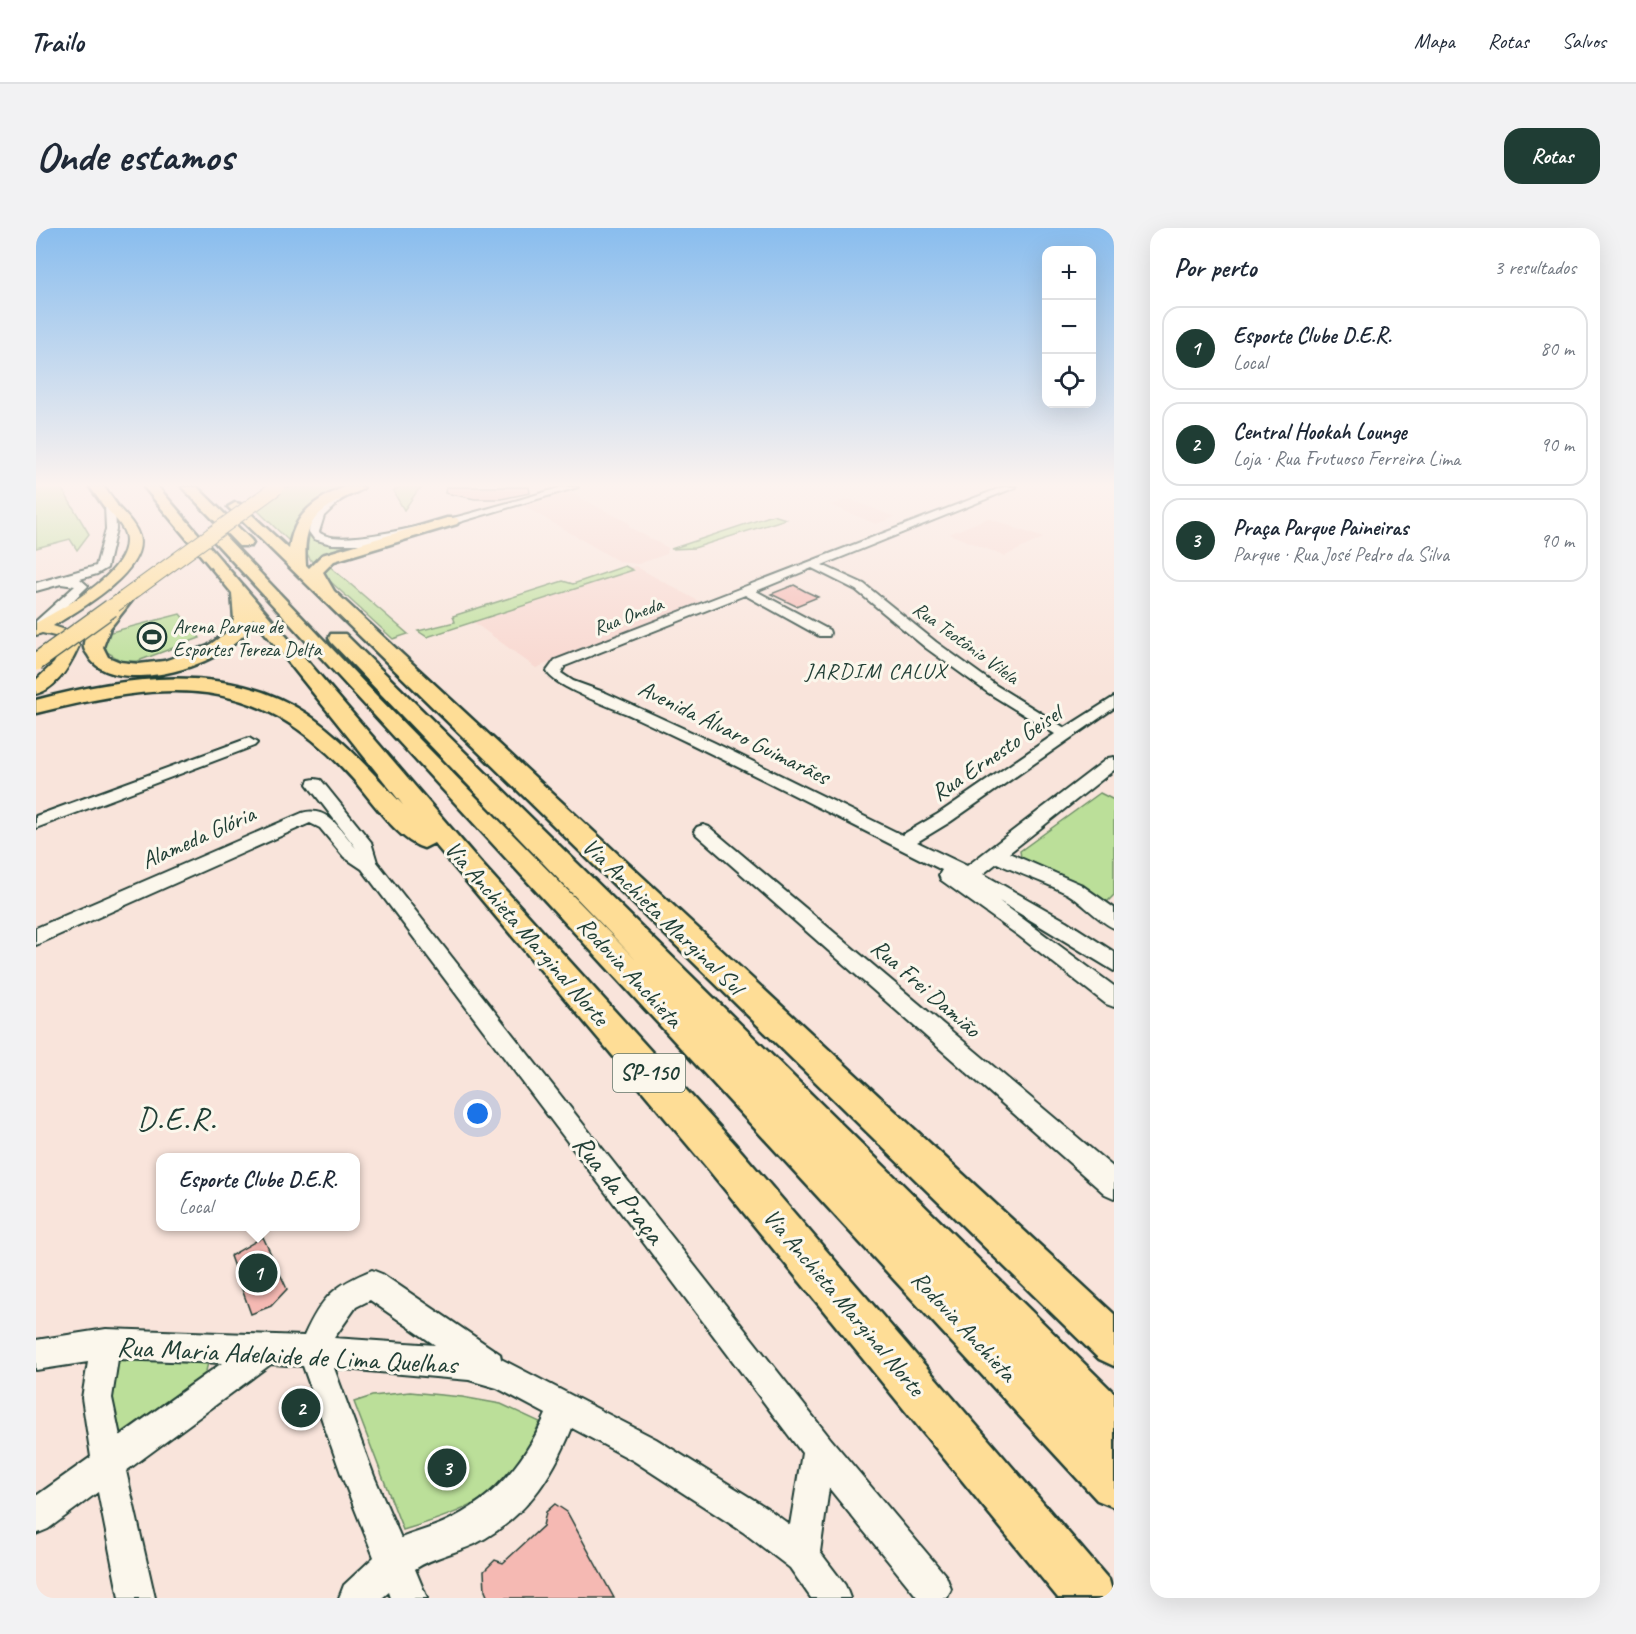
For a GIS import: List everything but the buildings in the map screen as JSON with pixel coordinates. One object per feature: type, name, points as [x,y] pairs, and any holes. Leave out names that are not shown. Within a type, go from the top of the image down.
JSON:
[{"type":"highway","name":"Via Anchieta Marginal Norte","points":[[206,551],[470,868],[722,1156],[1092,1598]]},
{"type":"highway","name":"Rodovia Anchieta","points":[[231,551],[1114,1483]]},
{"type":"highway","name":"Rodovia Anchieta","points":[[252,551],[1114,1425]]},
{"type":"highway","name":"Via Anchieta Marginal Sul","points":[[281,551],[1114,1344]]},
{"type":"highway","points":[[297,551],[298,568]]},
{"type":"highway","points":[[330,598],[315,574],[317,567],[325,559],[352,551]]},
{"type":"highway","points":[[125,598],[94,640],[94,649],[98,657],[107,664],[123,669],[143,669],[176,665],[211,653],[235,635],[242,626],[244,616],[241,592]]},
{"type":"highway","points":[[290,651],[435,784],[511,864],[585,924]]},
{"type":"highway","points":[[36,707],[97,693],[163,686],[240,693],[267,701],[305,723],[338,750],[422,837],[470,868]]},
{"type":"main road","points":[[36,630],[105,583],[126,563],[132,551]]},
{"type":"main road","points":[[36,662],[189,551]]},
{"type":"main road","points":[[36,642],[141,568]]},
{"type":"main road","points":[[36,630],[62,632],[68,636],[71,646],[61,666],[36,689]]},
{"type":"street","points":[[36,587],[101,568],[106,551]]},
{"type":"street","name":"Rua Oneda","points":[[560,663],[850,551]]},
{"type":"street","name":"Rua Teotônio Vilela","points":[[814,565],[860,587],[932,645],[992,689],[1065,734]]},
{"type":"street","points":[[36,630],[82,586],[81,583],[75,581],[55,582]]},
{"type":"street","points":[[747,591],[824,633]]},
{"type":"street","name":"Avenida Álvaro Guimarães","points":[[560,663],[554,671],[560,679],[708,745],[762,774],[969,875],[1028,907],[1114,963]]},
{"type":"street","name":"Rua Ernesto Geisel","points":[[903,842],[944,818],[1114,701]]},
{"type":"street","points":[[36,822],[249,743]]},
{"type":"street","points":[[969,875],[1114,762]]},
{"type":"street","name":"Rua da Praça","points":[[315,784],[365,846],[368,864],[819,1449],[933,1589]]},
{"type":"street","name":"Alameda Glória","points":[[36,937],[308,817],[315,817],[327,823],[350,852],[368,864]]},
{"type":"street","name":"Rua Frei Damião","points":[[703,831],[1114,1185]]},
{"type":"street","name":"Avenida Álvaro Guimarães","points":[[903,842],[1026,930],[1114,998]]},
{"type":"street","points":[[996,854],[1019,866],[1075,888],[1088,895],[1113,917]]},
{"type":"street","points":[[1026,930],[1022,921],[1028,907]]},
{"type":"street","name":"Rua Maria Adelaide de Lima Quelhas","points":[[314,1351],[325,1323],[346,1297],[372,1284],[502,1374],[645,1450],[755,1520],[802,1556],[832,1598]]},
{"type":"street","points":[[106,1344],[98,1398],[109,1466],[137,1598]]},
{"type":"street","name":"Rua Maria Adelaide de Lima Quelhas","points":[[36,1355],[106,1344],[267,1349],[444,1361],[502,1374]]},
{"type":"street","points":[[36,1518],[267,1349]]},
{"type":"street","points":[[314,1351],[359,1479],[409,1598]]},
{"type":"street","points":[[357,1598],[394,1563],[420,1547],[463,1531],[486,1519],[506,1503],[539,1464],[551,1444],[565,1407]]},
{"type":"street","points":[[802,1556],[819,1449]]},
{"type":"shaded area","points":[[601,551],[668,551],[667,554],[638,564],[620,562]]},
{"type":"shaded area","points":[[992,551],[1016,551],[1005,556]]},
{"type":"shaded area","points":[[635,566],[700,602],[536,668],[472,621]]},
{"type":"green space","points":[[305,551],[344,551],[322,557],[312,562]]},
{"type":"green space","points":[[327,564],[408,634],[393,639],[319,571]]},
{"type":"green space","points":[[625,566],[633,570],[427,637],[418,631],[455,622],[453,616],[563,581],[573,584]]},
{"type":"green space","name":"Arena Parque de Esportes Tereza Delta","points":[[180,614],[200,638],[138,661],[123,662],[107,652],[104,643],[107,633]]},
{"type":"green space","points":[[1100,793],[1114,800],[1114,895],[1106,903],[1053,871],[1025,861],[1020,851]]},
{"type":"green space","points":[[109,1358],[209,1359],[205,1375],[118,1435],[108,1404]]},
{"type":"green space","points":[[410,1392],[462,1397],[501,1404],[540,1422],[522,1460],[499,1487],[469,1506],[403,1530],[354,1402],[372,1396]]},
{"type":"place","name":"Arena Parque de Esportes Tereza Delta","points":[[152,637]]},
{"type":"place","name":"Esporte Clube D.E.R.","points":[[258,1273]]},
{"type":"place","name":"Central Hookah Lounge","points":[[301,1408]]},
{"type":"place","name":"Praça Parque Paineiras","points":[[447,1468]]},
{"type":"district","name":"JARDIM CALUX","points":[[876,671]]},
{"type":"district","name":"D.E.R.","points":[[177,1118]]}]
